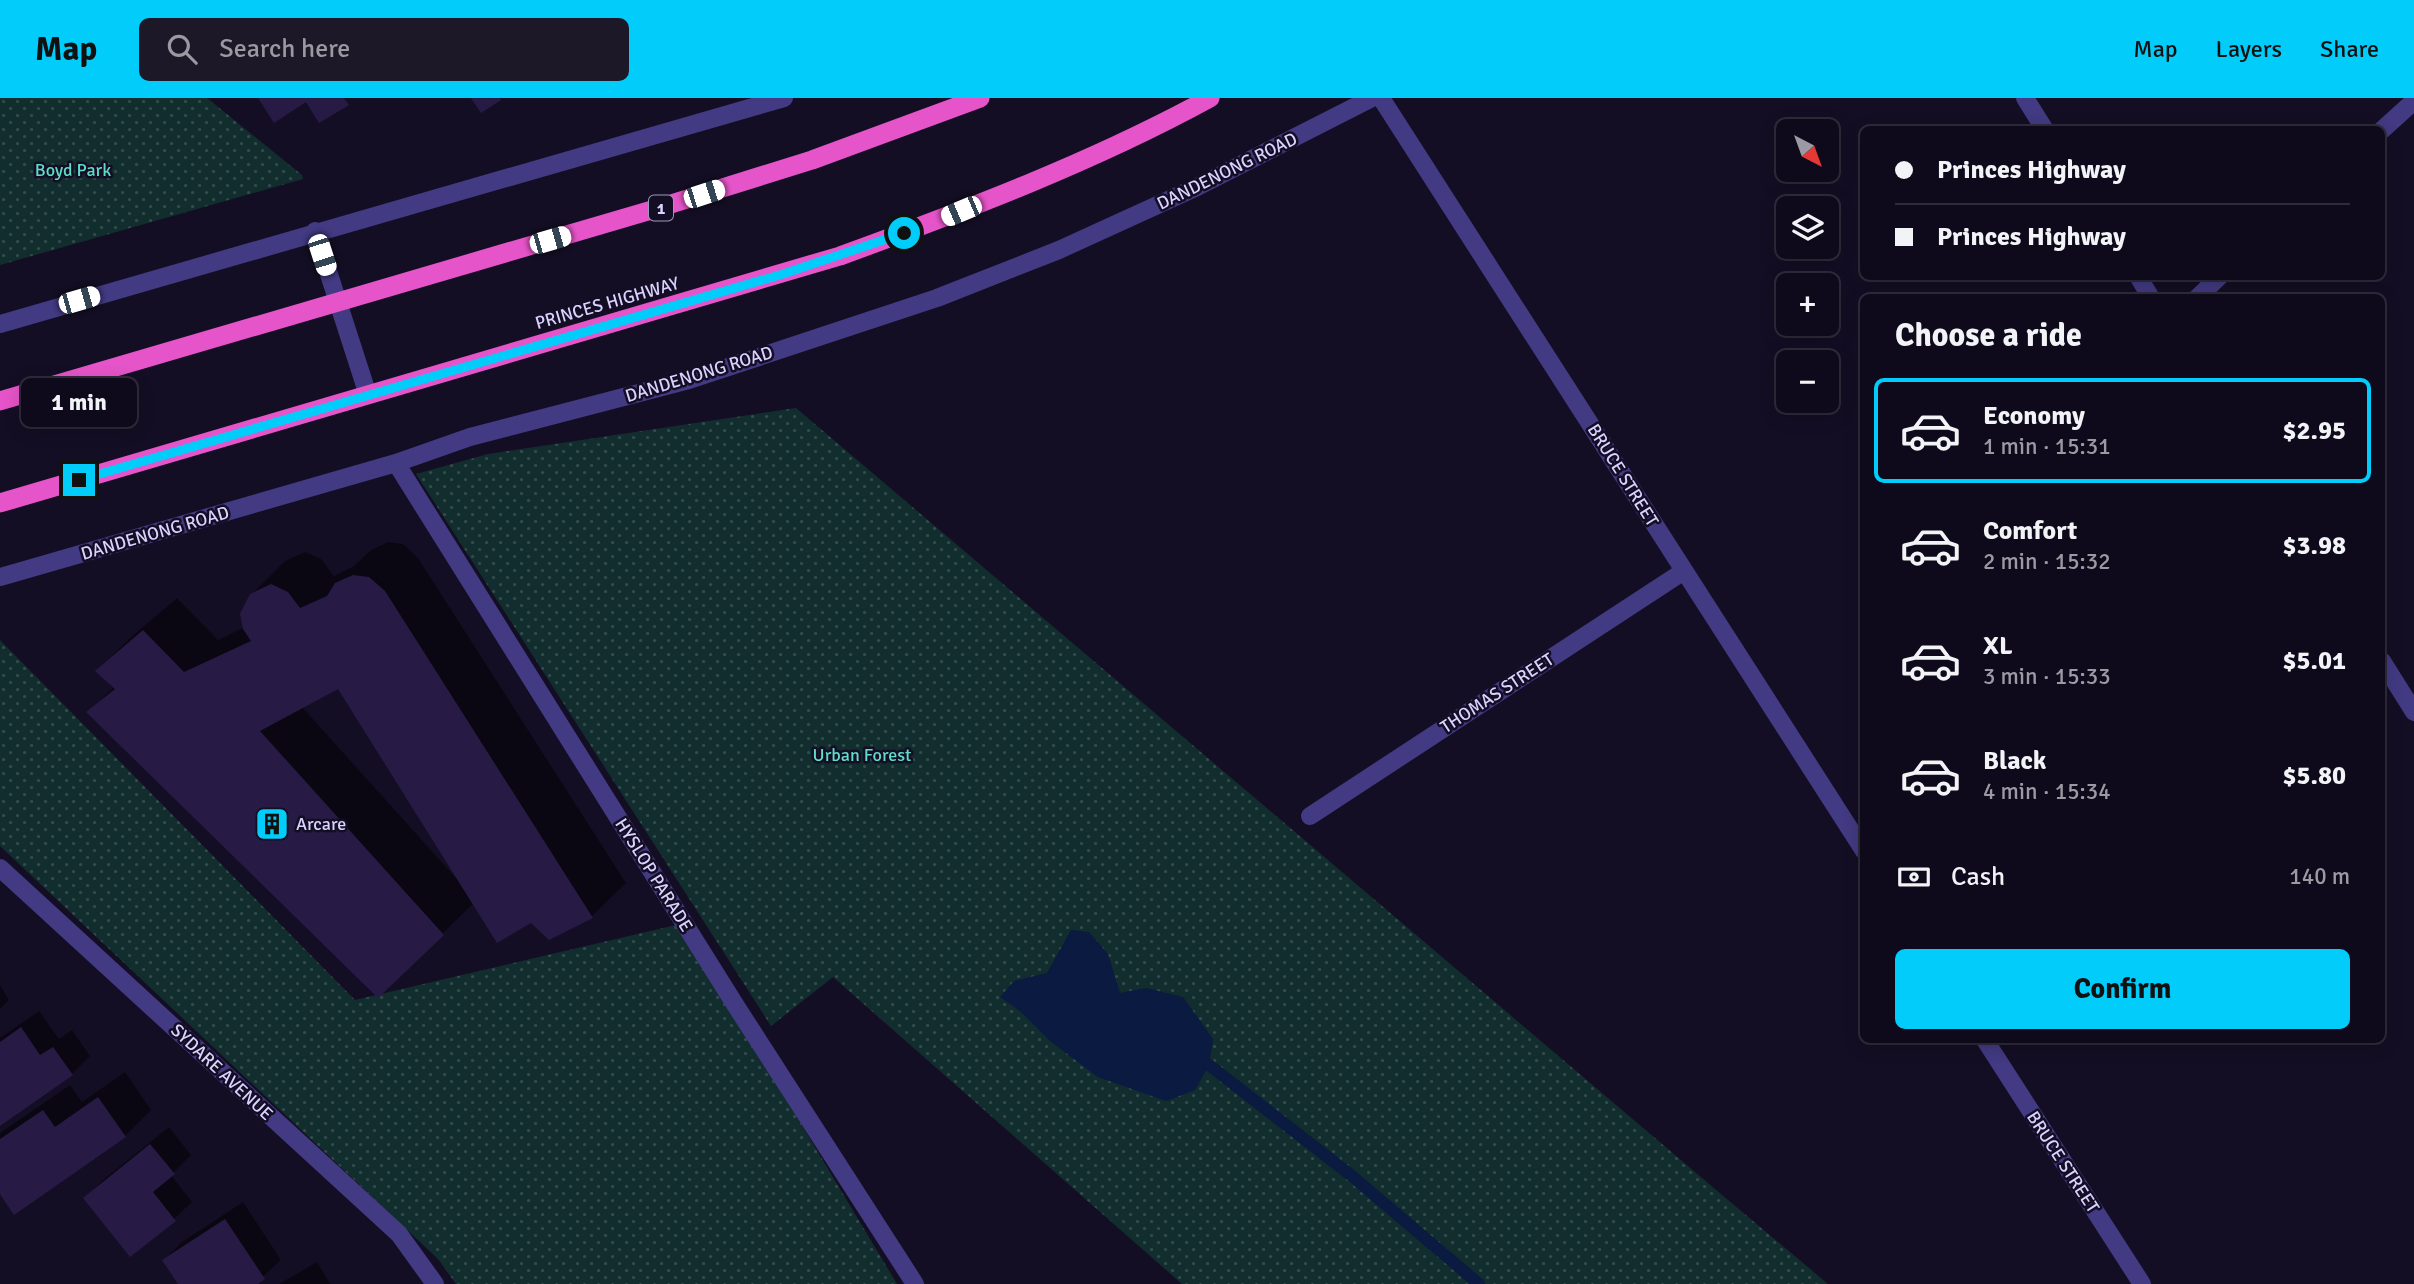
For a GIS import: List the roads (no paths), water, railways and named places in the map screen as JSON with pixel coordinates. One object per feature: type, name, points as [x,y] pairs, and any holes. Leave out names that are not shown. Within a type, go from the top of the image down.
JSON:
[{"type":"highway","name":"1","points":[[0,401],[740,183],[884,135],[980,98]]},
{"type":"highway","name":"PRINCES HIGHWAY","points":[[0,503],[840,256],[940,219],[1056,171],[1210,98]]},
{"type":"street","points":[[0,324],[750,103],[784,98]]},
{"type":"street","name":"DANDENONG ROAD","points":[[0,578],[396,463],[470,437],[700,377],[937,298],[1059,250],[1160,204],[1269,152],[1371,98]]},
{"type":"street","name":"BRUCE STREET","points":[[1381,98],[1860,845]]},
{"type":"street","points":[[2025,98],[2042,126]]},
{"type":"street","points":[[2385,127],[2414,101]]},
{"type":"street","points":[[314,232],[368,395]]},
{"type":"street","points":[[2201,294],[2216,280]]},
{"type":"street","name":"HYSLOP PARADE","points":[[396,463],[736,1006],[915,1284]]},
{"type":"street","name":"THOMAS STREET","points":[[1310,816],[1684,571]]},
{"type":"street","points":[[2385,666],[2414,712]]},
{"type":"street","name":"SYDARE AVENUE","points":[[0,868],[399,1234],[435,1284]]},
{"type":"street","name":"BRUCE STREET","points":[[1987,1043],[2141,1284]]},
{"type":"water","points":[[1071,930],[1089,932],[1108,954],[1120,993],[1146,988],[1183,997],[1213,1039],[1209,1065],[1195,1090],[1166,1101],[1098,1077],[1050,1041],[1020,1011],[1000,997],[1014,981],[1047,973]]},
{"type":"waterway","points":[[1209,1065],[1352,1176],[1479,1284]]},
{"type":"place","name":"Arcare","points":[[272,824]]},
{"type":"park label","name":"Boyd Park","points":[[73,170]]},
{"type":"park label","name":"Urban Forest","points":[[862,755]]}]
